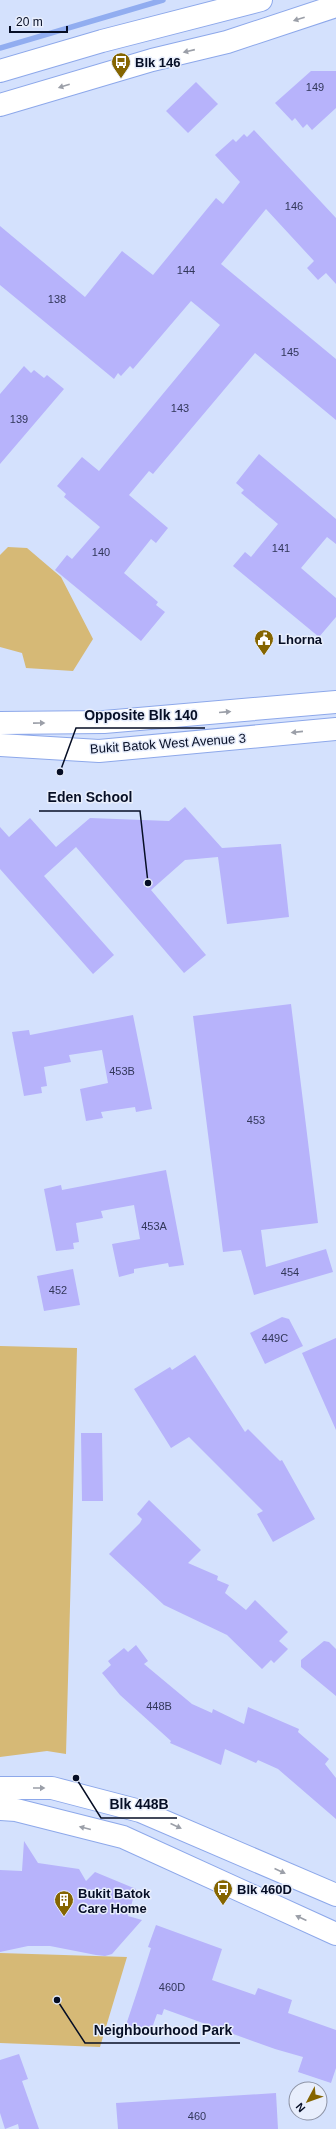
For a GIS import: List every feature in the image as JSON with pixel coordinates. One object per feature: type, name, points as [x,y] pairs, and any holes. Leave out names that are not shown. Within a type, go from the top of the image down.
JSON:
[{"type":"main road","points":[[0,71],[102,41],[261,0]]},
{"type":"main road","points":[[0,105],[152,60],[227,42],[336,6]]},
{"type":"main road","name":"Bukit Batok West Avenue 3","points":[[0,723],[104,722],[336,702]]},
{"type":"main road","name":"Bukit Batok West Avenue 3","points":[[0,745],[99,751],[336,728]]},
{"type":"main road","points":[[0,1788],[52,1788],[140,1810],[336,1895]]},
{"type":"main road","points":[[0,1809],[16,1810],[123,1838],[336,1934]]},
{"type":"shaded area","points":[[8,547],[27,548],[61,577],[93,639],[73,671],[26,668],[22,653],[0,647],[0,555]]},
{"type":"shaded area","points":[[0,1346],[77,1348],[66,1754],[47,1751],[0,1757]]},
{"type":"shaded area","points":[[0,1953],[127,1957],[100,2047],[0,2043]]},
{"type":"building","points":[[311,71],[336,71],[336,108],[312,130],[307,124],[303,128],[295,118],[292,121],[275,103]]},
{"type":"building","points":[[196,82],[218,104],[188,133],[166,111]]},
{"type":"building","points":[[254,130],[336,218],[336,284],[326,273],[318,280],[307,268],[314,261],[266,209],[221,264],[336,359],[336,420],[255,353],[153,474],[149,471],[129,495],[168,528],[156,543],[151,539],[124,573],[158,602],[156,605],[165,612],[141,641],[55,570],[67,555],[72,559],[100,527],[64,497],[66,494],[57,486],[82,457],[99,471],[220,325],[191,301],[133,369],[130,366],[121,376],[118,373],[114,379],[0,285],[0,226],[85,297],[122,251],[153,275],[216,198],[223,204],[240,182],[215,155],[233,139],[236,142],[244,134],[247,137]]},
{"type":"building","points":[[24,366],[31,373],[34,370],[44,378],[47,375],[64,389],[0,464],[0,394]]},
{"type":"building","points":[[259,454],[336,519],[336,544],[327,537],[301,568],[336,598],[336,617],[319,637],[233,566],[245,552],[251,557],[278,524],[241,493],[244,490],[236,483]]},
{"type":"building","points":[[185,807],[222,848],[281,844],[289,917],[227,924],[218,857],[185,860],[151,890],[206,955],[184,973],[76,847],[44,876],[114,955],[93,974],[0,869],[0,827],[9,837],[30,818],[56,847],[90,818],[169,821]]},
{"type":"building","points":[[291,1004],[318,1223],[261,1230],[266,1267],[326,1249],[333,1272],[254,1295],[241,1250],[223,1252],[193,1016]]},
{"type":"building","points":[[133,1015],[152,1109],[136,1112],[135,1107],[101,1112],[103,1118],[86,1121],[80,1089],[108,1083],[102,1050],[69,1055],[71,1062],[44,1067],[47,1086],[41,1087],[42,1093],[24,1096],[12,1032],[29,1030],[30,1035]]},
{"type":"building","points":[[166,1170],[184,1265],[169,1267],[168,1263],[134,1269],[134,1273],[119,1277],[112,1244],[140,1239],[134,1205],[101,1211],[103,1218],[76,1223],[79,1242],[73,1243],[74,1249],[56,1251],[44,1189],[61,1185],[62,1190]]},
{"type":"building","points":[[73,1269],[80,1305],[44,1311],[37,1276]]},
{"type":"building","points":[[282,1317],[289,1319],[303,1346],[265,1364],[250,1333]]},
{"type":"building","points":[[336,1338],[336,1430],[302,1353]]},
{"type":"building","points":[[195,1355],[245,1432],[248,1429],[280,1461],[282,1460],[315,1519],[273,1542],[257,1514],[263,1511],[189,1437],[171,1448],[134,1389],[170,1367],[172,1370]]},
{"type":"building","points":[[81,1433],[102,1433],[103,1501],[82,1501]]},
{"type":"building","points":[[149,1500],[201,1550],[188,1563],[218,1576],[217,1580],[229,1585],[225,1593],[246,1610],[255,1600],[288,1632],[279,1641],[288,1649],[274,1663],[271,1660],[262,1669],[227,1635],[164,1605],[109,1554],[140,1523],[142,1519],[137,1514]]},
{"type":"building","points":[[324,1641],[329,1642],[336,1649],[336,1696],[301,1667],[301,1660]]},
{"type":"building","points":[[136,1645],[148,1661],[144,1664],[192,1704],[212,1713],[213,1709],[244,1724],[248,1707],[299,1729],[298,1732],[329,1759],[325,1764],[336,1778],[336,1819],[278,1769],[258,1760],[256,1763],[225,1749],[221,1765],[170,1743],[171,1741],[120,1695],[102,1673],[111,1665],[108,1661],[124,1648],[128,1652]]},
{"type":"building","name":"Bukit Batok Care Home","points":[[24,1841],[38,1863],[79,1869],[86,1881],[95,1872],[136,1889],[128,1916],[142,1920],[112,1954],[105,1956],[96,1955],[50,1946],[28,1946],[0,1952],[0,1870],[22,1871]]},
{"type":"building","points":[[156,1925],[222,1949],[212,1980],[255,1995],[258,1988],[292,2000],[288,2013],[336,2030],[336,2068],[331,2083],[298,2072],[303,2057],[275,2049],[164,2009],[162,2015],[157,2014],[152,2028],[148,2027],[145,2035],[138,2033],[137,2035],[124,2031],[151,1948],[148,1947]]},
{"type":"building","points":[[19,2054],[28,2079],[22,2081],[39,2129],[19,2129],[18,2124],[5,2129],[0,2113],[0,2060]]},
{"type":"building","points":[[276,2093],[278,2129],[118,2129],[116,2103]]},
{"type":"waterway","points":[[0,48],[163,0]]},
{"type":"place","name":"Blk 146","points":[[121,79]]},
{"type":"place","name":"Lhorna","points":[[264,656]]},
{"type":"place","name":"Opposite Blk 140","points":[[60,772]]},
{"type":"place","name":"Eden School","points":[[148,883]]},
{"type":"place","name":"Blk 448B","points":[[76,1778]]},
{"type":"place","name":"Blk 460D","points":[[223,1906]]},
{"type":"place","name":"Bukit Batok Care Home","points":[[64,1917]]},
{"type":"place","name":"Neighbourhood Park","points":[[57,2000]]}]
